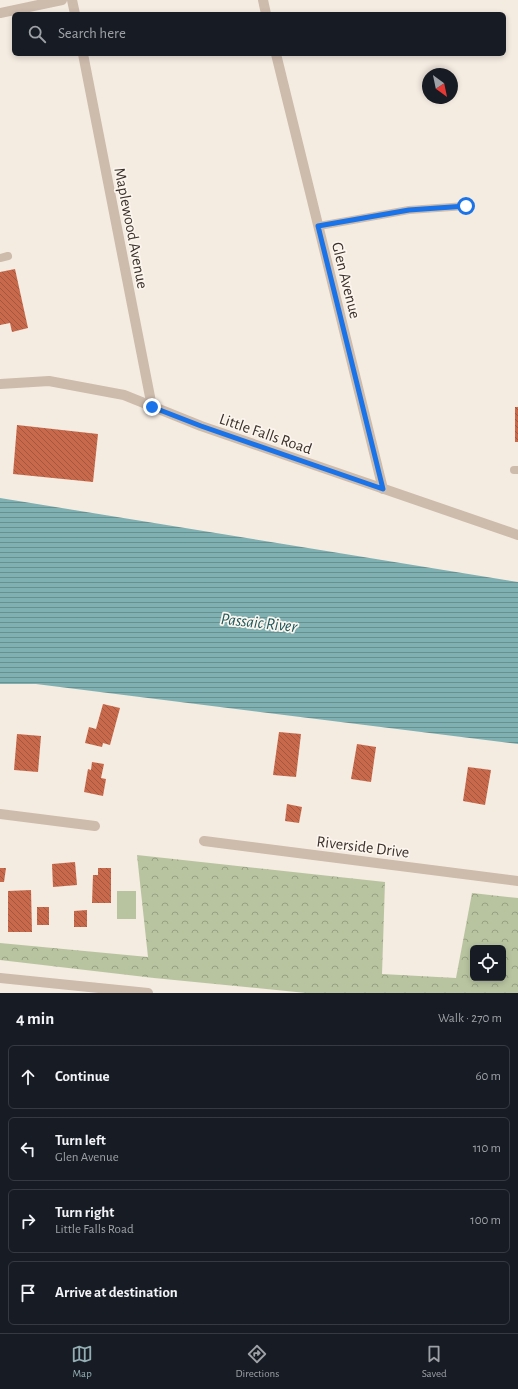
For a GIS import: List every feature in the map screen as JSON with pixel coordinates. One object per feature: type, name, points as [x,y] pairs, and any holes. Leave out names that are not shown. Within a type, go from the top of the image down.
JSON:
[{"type":"street","points":[[0,13],[62,0]]},
{"type":"street","points":[[72,0],[75,12]]},
{"type":"street","points":[[263,0],[266,12]]},
{"type":"street","name":"Maplewood Avenue","points":[[83,56],[152,407]]},
{"type":"street","name":"Glen Avenue","points":[[276,56],[383,489]]},
{"type":"street","name":"Little Falls Road","points":[[0,384],[49,381],[124,395],[201,426],[518,535]]},
{"type":"street","points":[[0,814],[95,826]]},
{"type":"street","name":"Riverside Drive","points":[[204,841],[518,880]]},
{"type":"street","points":[[0,978],[148,993]]},
{"type":"lane","points":[[318,226],[409,210],[466,206]]},
{"type":"green space","points":[[137,855],[385,882],[382,974],[456,978],[472,893],[518,898],[518,993],[306,993],[154,978],[0,960],[0,943],[148,957]]},
{"type":"green space","points":[[117,891],[136,891],[136,919],[117,919]]},
{"type":"water","name":"Passaic River","points":[[0,498],[518,582],[518,744],[36,684],[0,684]]},
{"type":"building","points":[[15,269],[28,328],[12,332],[10,323],[0,325],[0,272]]},
{"type":"building","points":[[515,407],[518,407],[518,442],[515,442]]},
{"type":"building","points":[[17,425],[98,434],[93,482],[13,474]]},
{"type":"building","points":[[103,704],[120,708],[110,745],[103,743],[102,747],[85,743],[89,727],[96,729]]},
{"type":"building","points":[[279,732],[301,734],[296,777],[273,775]]},
{"type":"building","points":[[17,734],[41,736],[38,772],[14,770]]},
{"type":"building","points":[[357,744],[376,747],[371,782],[351,779]]},
{"type":"building","points":[[92,762],[104,764],[101,778],[106,779],[103,796],[84,792],[88,769],[91,770]]},
{"type":"building","points":[[468,767],[491,770],[485,805],[463,801]]},
{"type":"building","points":[[287,804],[302,807],[299,823],[285,821]]},
{"type":"building","points":[[75,862],[77,885],[53,887],[52,864]]},
{"type":"building","points":[[0,868],[6,868],[4,882],[0,882]]},
{"type":"building","points":[[98,868],[111,868],[111,903],[92,903],[93,875],[98,875]]},
{"type":"building","points":[[31,890],[32,932],[8,932],[8,891]]},
{"type":"building","points":[[37,907],[49,907],[49,925],[37,925]]},
{"type":"building","points":[[87,910],[87,927],[74,927],[74,911]]},
{"type":"route","points":[[152,407],[201,426],[383,489],[318,226],[409,210],[466,206]]}]
